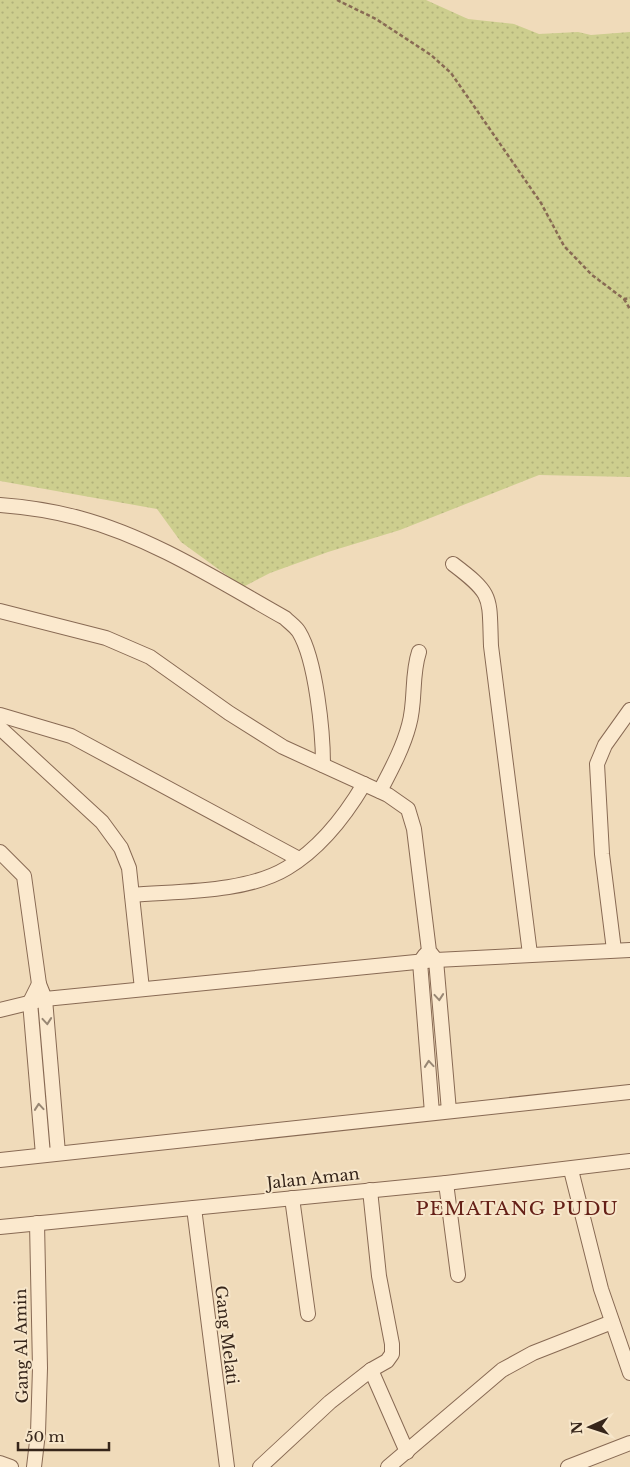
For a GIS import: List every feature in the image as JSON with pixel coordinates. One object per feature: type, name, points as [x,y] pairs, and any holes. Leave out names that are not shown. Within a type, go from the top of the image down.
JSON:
[{"type":"street","points":[[0,505],[35,508],[80,518],[132,537],[171,555],[286,618],[299,631],[310,658],[323,744],[323,765]]},
{"type":"street","points":[[453,564],[480,586],[488,597],[491,646],[530,954]]},
{"type":"street","points":[[0,610],[74,628],[125,644],[150,657],[229,713],[283,748],[380,791],[408,810],[411,818],[449,1111]]},
{"type":"street","points":[[380,791],[400,750],[410,723],[412,690],[419,652]]},
{"type":"street","points":[[614,950],[602,854],[598,764],[605,745],[630,710]]},
{"type":"street","points":[[0,715],[71,736],[300,858]]},
{"type":"street","points":[[0,728],[102,822],[121,848],[129,868],[142,989]]},
{"type":"street","points":[[132,895],[233,886],[264,878],[286,868],[325,836],[351,806],[364,784]]},
{"type":"street","points":[[0,852],[24,876],[39,984],[45,998],[58,1153]]},
{"type":"street","points":[[0,1010],[45,998],[428,958],[630,950]]},
{"type":"street","points":[[428,958],[432,1113]]},
{"type":"street","points":[[39,984],[30,1002],[43,1155]]},
{"type":"street","points":[[0,1160],[275,1132],[630,1092]]},
{"type":"street","name":"Jalan Aman","points":[[0,1227],[571,1170],[630,1161]]},
{"type":"street","points":[[571,1170],[601,1290],[630,1373]]},
{"type":"street","points":[[446,1183],[458,1275]]},
{"type":"street","points":[[260,1467],[330,1402],[387,1361],[392,1354],[392,1344],[379,1276],[370,1190]]},
{"type":"street","points":[[292,1198],[308,1314]]},
{"type":"street","name":"Gang Melati","points":[[194,1208],[227,1467]]},
{"type":"street","name":"Gang Al Amin","points":[[34,1467],[38,1433],[40,1368],[37,1223]]},
{"type":"street","points":[[388,1467],[502,1370],[533,1353],[612,1322]]},
{"type":"street","points":[[372,1370],[407,1452]]},
{"type":"street","points":[[568,1467],[630,1444]]},
{"type":"street","points":[[0,1463],[11,1467]]},
{"type":"path","points":[[338,0],[376,19],[431,55],[451,73],[542,203],[564,246],[592,275],[624,299],[630,309]]},
{"type":"path","points":[[624,299],[630,298]]},
{"type":"green space","points":[[0,0],[426,0],[468,19],[514,24],[539,34],[578,32],[591,35],[630,32],[630,477],[539,475],[400,530],[328,552],[270,573],[243,587],[181,542],[157,509],[0,481]]},
{"type":"district","name":"PEMATANG PUDU","points":[[517,1208]]}]
